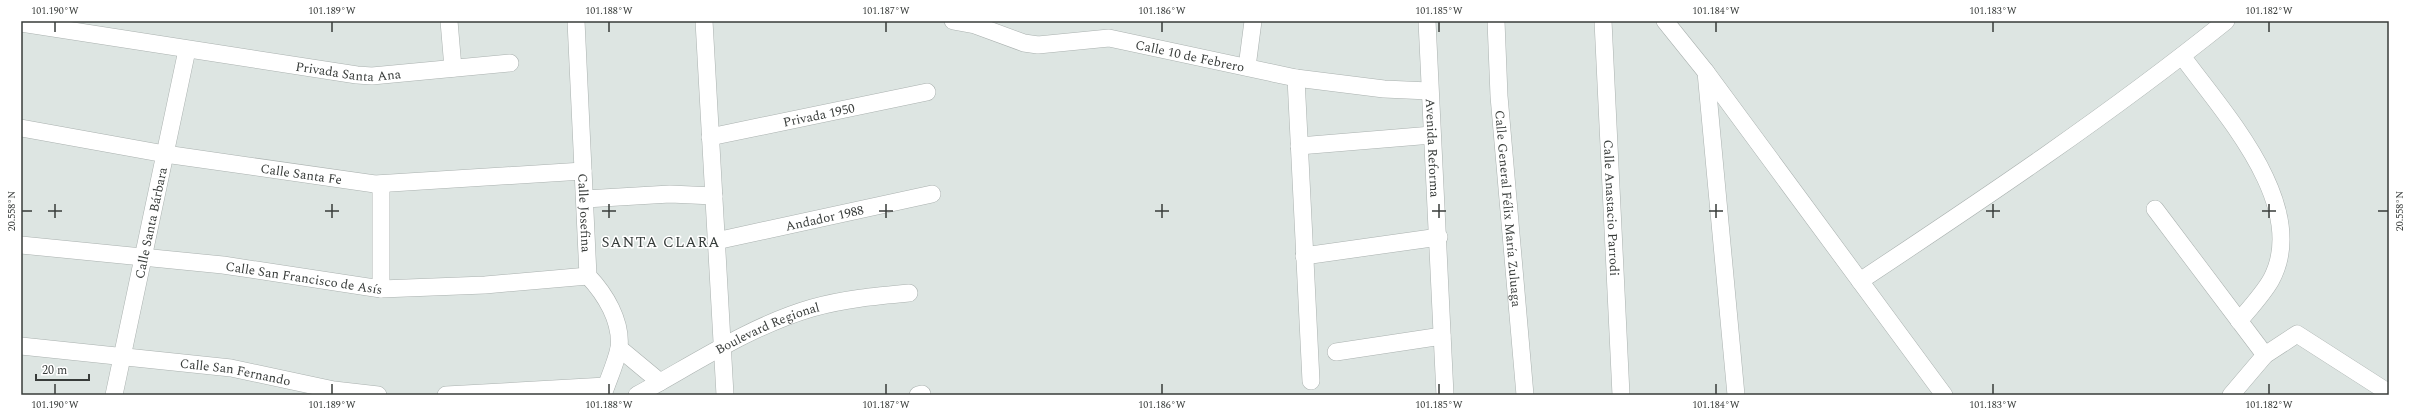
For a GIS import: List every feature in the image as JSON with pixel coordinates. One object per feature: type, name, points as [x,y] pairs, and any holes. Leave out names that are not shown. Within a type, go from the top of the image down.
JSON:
[{"type":"street","points":[[449,21],[453,68]]},
{"type":"street","name":"Calle Josefina","points":[[576,21],[588,276]]},
{"type":"street","points":[[704,21],[725,395]]},
{"type":"street","name":"Calle 10 de Febrero","points":[[953,21],[974,25],[1024,42],[1038,45],[1109,38],[1296,78],[1384,89],[1429,91]]},
{"type":"street","points":[[1246,67],[1253,21]]},
{"type":"street","name":"Avenida Reforma","points":[[1427,21],[1429,91],[1439,237],[1445,395]]},
{"type":"street","name":"Calle General Félix María Zuluaga","points":[[1496,21],[1499,96],[1525,395]]},
{"type":"street","name":"Calle Anastacio Parrodi","points":[[1604,21],[1621,395]]},
{"type":"street","points":[[1665,21],[1706,72],[1944,395]]},
{"type":"street","points":[[1860,280],[2023,172],[2182,56],[2226,21]]},
{"type":"street","name":"Privada Santa Ana","points":[[21,23],[357,76],[510,63]]},
{"type":"street","name":"Calle Santa Bárbara","points":[[114,395],[187,50]]},
{"type":"street","points":[[2182,56],[2252,152],[2268,179],[2280,223],[2279,252],[2271,279],[2240,321]]},
{"type":"street","points":[[1706,72],[1736,395]]},
{"type":"street","points":[[1296,78],[1311,381]]},
{"type":"street","name":"Privada 1950","points":[[710,137],[928,92]]},
{"type":"street","name":"Calle Santa Fe","points":[[21,128],[165,154],[382,184],[583,171]]},
{"type":"street","points":[[1299,146],[1432,134]]},
{"type":"street","points":[[381,289],[382,184]]},
{"type":"street","points":[[585,199],[626,195],[670,194],[714,196]]},
{"type":"street","name":"Andador 1988","points":[[716,241],[932,194]]},
{"type":"street","points":[[2155,209],[2265,355]]},
{"type":"street","points":[[1304,256],[1439,237]]},
{"type":"street","name":"Calle San Francisco de Asís","points":[[21,245],[144,256],[294,275],[381,289],[485,285],[588,276]]},
{"type":"street","points":[[446,395],[605,390],[619,348],[617,328],[611,309],[588,276]]},
{"type":"street","name":"Boulevard Regional","points":[[638,395],[766,325],[812,308],[860,298],[909,294]]},
{"type":"street","points":[[2231,395],[2265,355],[2297,334],[2385,390]]},
{"type":"street","points":[[1336,352],[1442,336]]},
{"type":"street","name":"Calle San Fernando","points":[[21,346],[232,368],[334,390],[378,395]]},
{"type":"street","points":[[619,348],[660,382]]},
{"type":"district","name":"SANTA CLARA","points":[[661,242]]}]
